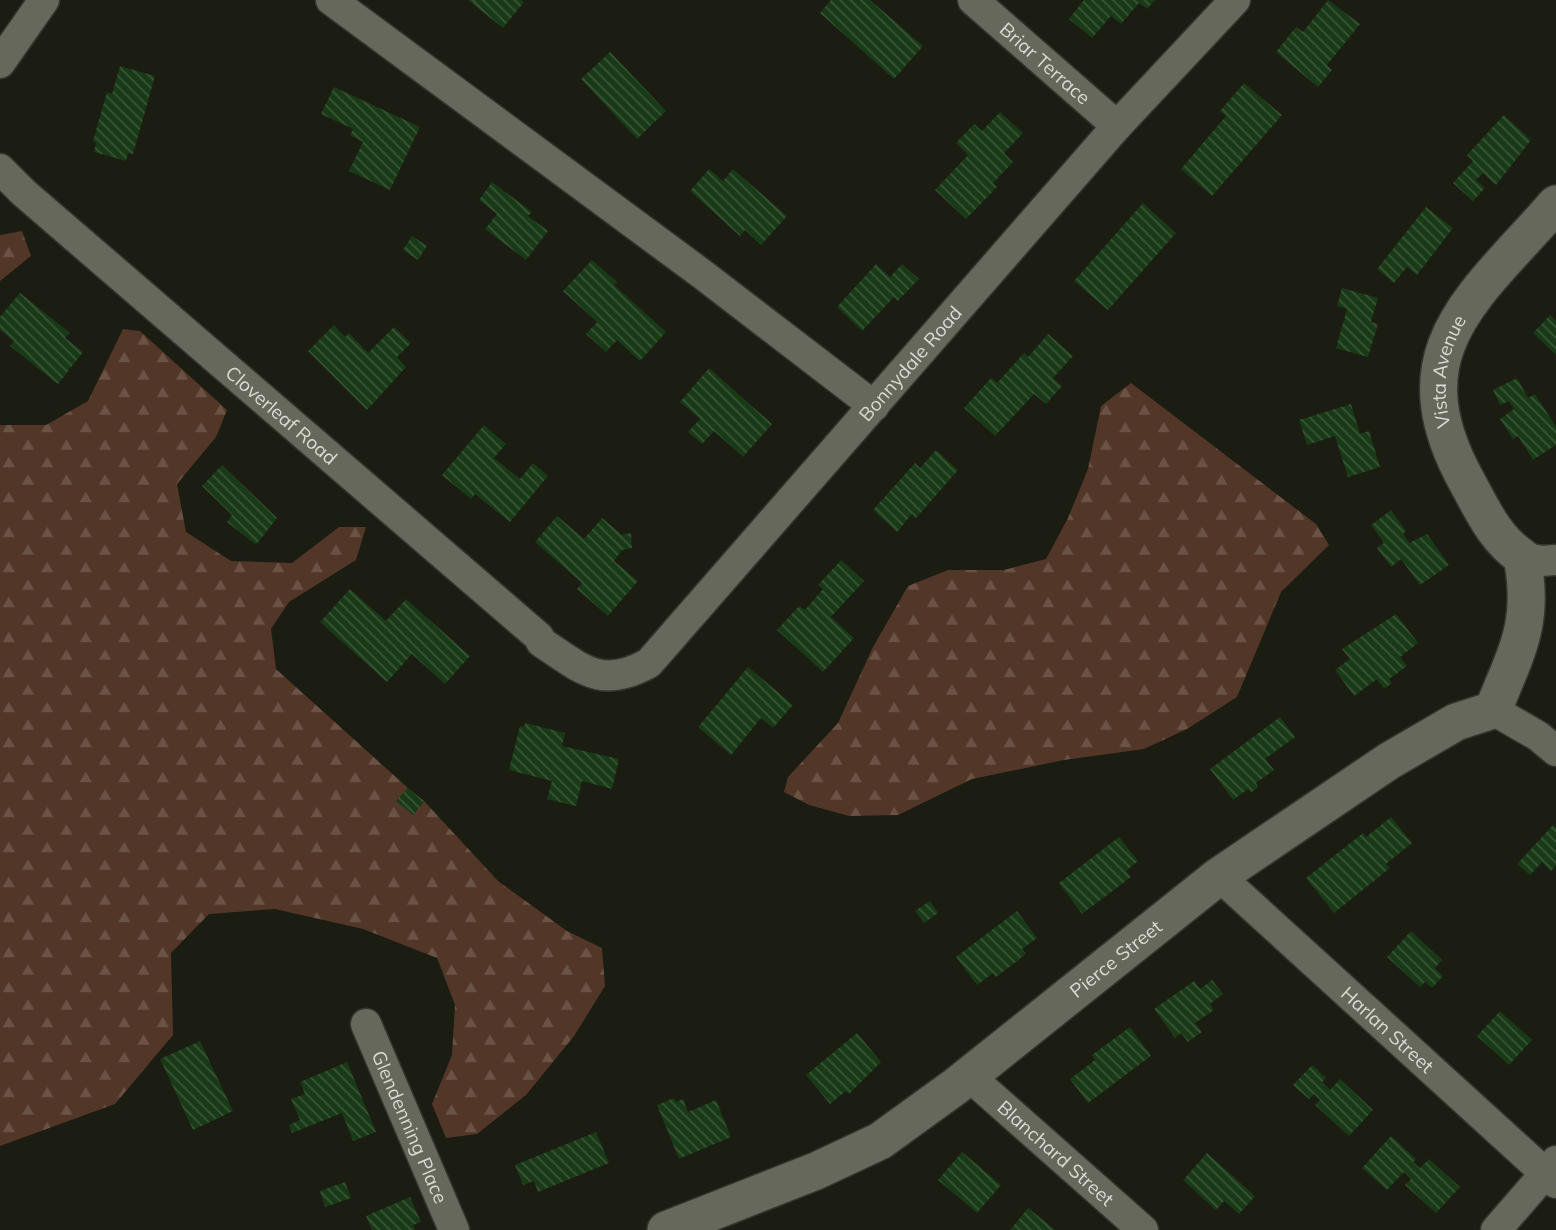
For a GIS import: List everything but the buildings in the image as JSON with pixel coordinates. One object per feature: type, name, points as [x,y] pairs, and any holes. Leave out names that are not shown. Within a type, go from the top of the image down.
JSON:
[{"type":"street","points":[[0,63],[44,0]]},
{"type":"street","points":[[331,0],[366,9],[874,406]]},
{"type":"street","name":"Briar Terrace","points":[[973,0],[1117,126]]},
{"type":"street","name":"Bonnydale Road","points":[[565,658],[590,672],[616,677],[628,675],[649,663],[1117,126],[1235,0]]},
{"type":"street","name":"Cloverleaf Road","points":[[0,169],[539,637],[541,642],[565,658]]},
{"type":"street","name":"Vista Avenue","points":[[1493,710],[1526,624],[1528,590],[1539,558],[1504,545],[1457,463],[1441,424],[1436,388],[1438,370],[1447,342],[1469,304],[1556,204]]},
{"type":"street","points":[[1493,710],[1538,736],[1556,751]]},
{"type":"street","name":"Pierce Street","points":[[671,1229],[816,1171],[880,1141],[969,1076],[1219,876],[1389,761],[1456,722],[1493,710]]},
{"type":"street","name":"Harlan Street","points":[[1219,876],[1552,1172]]},
{"type":"street","name":"Glendenning Place","points":[[366,1024],[454,1230]]},
{"type":"street","name":"Blanchard Street","points":[[969,1076],[1143,1230]]},
{"type":"street","points":[[1496,1230],[1552,1172]]},
{"type":"green space","points":[[22,231],[31,256],[0,281],[0,235]]},
{"type":"green space","points":[[123,329],[140,331],[227,410],[216,437],[177,484],[186,532],[231,561],[292,563],[339,527],[366,527],[356,560],[289,602],[271,629],[276,669],[408,788],[397,801],[413,815],[424,801],[498,881],[567,931],[602,948],[605,986],[574,1036],[526,1095],[477,1134],[446,1138],[432,1104],[452,1055],[455,1005],[437,958],[363,929],[275,909],[209,914],[171,953],[173,1035],[115,1104],[0,1146],[0,425],[46,425],[88,401]]},
{"type":"green space","points":[[1131,383],[1316,524],[1329,545],[1281,592],[1237,697],[1187,729],[1144,749],[1064,760],[972,779],[898,815],[849,816],[809,805],[784,792],[788,777],[838,723],[873,647],[908,586],[948,570],[1004,570],[1046,559],[1068,518],[1088,469],[1101,406]]}]
